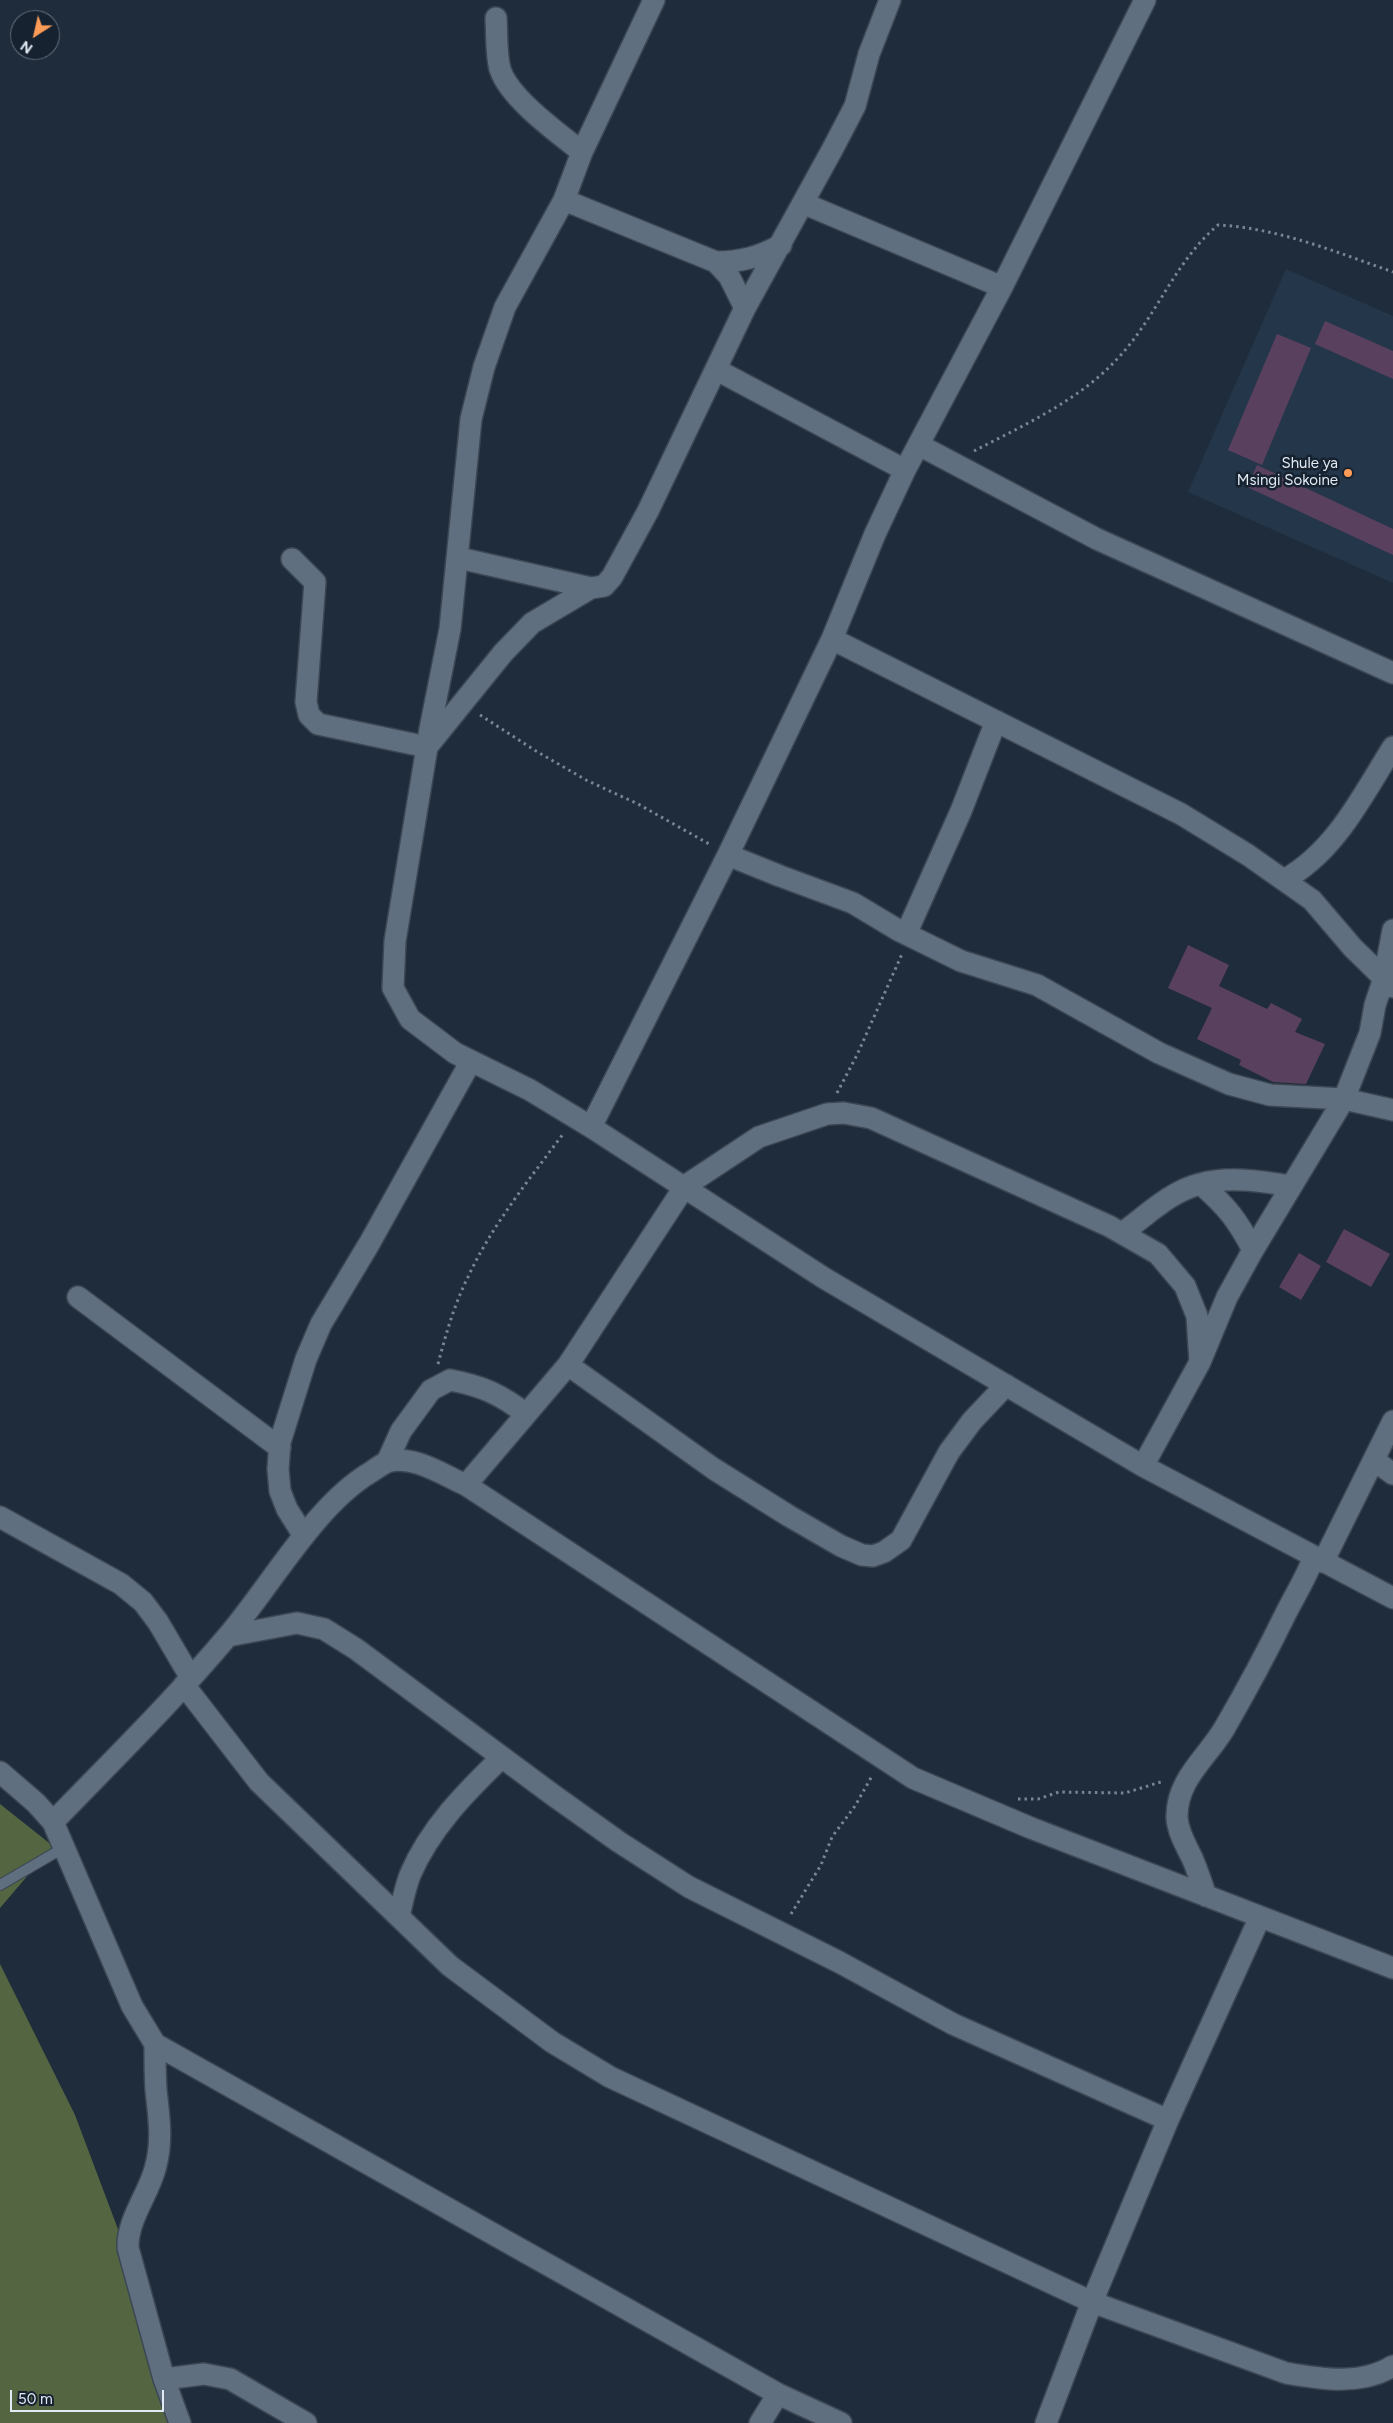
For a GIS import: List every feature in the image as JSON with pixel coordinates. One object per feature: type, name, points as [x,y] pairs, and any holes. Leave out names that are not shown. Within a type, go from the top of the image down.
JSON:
[{"type":"street","points":[[654,0],[582,152],[564,200],[505,307],[484,367],[472,419],[450,629],[427,747],[394,941],[393,988],[410,1019],[456,1053],[530,1090],[583,1122],[685,1186],[824,1278],[1143,1466],[1393,1598]]},
{"type":"street","points":[[458,558],[591,588],[604,586],[612,577],[648,511],[745,308],[805,204],[855,106],[869,54],[890,0]]},
{"type":"street","points":[[583,1122],[728,854],[832,639],[875,534],[905,470],[1002,287],[1145,0]]},
{"type":"street","points":[[496,18],[500,69],[510,87],[545,123],[582,152]]},
{"type":"street","points":[[564,200],[716,262],[737,262],[757,257],[781,245]]},
{"type":"street","points":[[805,204],[1002,287]]},
{"type":"street","points":[[716,262],[729,276],[745,308]]},
{"type":"street","points":[[717,370],[905,470]]},
{"type":"street","points":[[919,445],[1097,539],[1391,666]]},
{"type":"street","points":[[292,560],[315,582],[316,594],[306,702],[309,715],[318,724],[427,747]]},
{"type":"street","points":[[427,747],[503,653],[532,623],[591,588]]},
{"type":"street","points":[[832,639],[1181,814],[1312,900],[1348,942],[1388,983]]},
{"type":"street","points":[[914,938],[996,721]]},
{"type":"street","points":[[1284,880],[1303,869],[1334,839],[1393,747]]},
{"type":"street","points":[[728,854],[780,876],[853,902],[914,938],[961,961],[1037,985],[1159,1053],[1229,1084],[1270,1095],[1344,1098],[1393,1110]]},
{"type":"street","points":[[1143,1466],[1200,1362],[1227,1297],[1290,1186],[1344,1098],[1370,1033],[1375,1005],[1388,983],[1393,930]]},
{"type":"street","points":[[304,1536],[287,1509],[280,1491],[278,1469],[280,1448],[306,1359],[321,1324],[369,1244],[471,1061]]},
{"type":"street","points":[[466,1485],[568,1364],[685,1186],[759,1137],[827,1114],[844,1113],[871,1118],[1122,1233],[1158,1254],[1185,1286],[1197,1316],[1200,1362]]},
{"type":"street","points":[[1122,1233],[1179,1193],[1201,1184],[1237,1180],[1290,1186]]},
{"type":"street","points":[[1201,1184],[1227,1207],[1240,1224],[1253,1250]]},
{"type":"street","points":[[78,1297],[280,1448]]},
{"type":"street","points":[[568,1364],[714,1469],[788,1516],[862,1555],[873,1556],[884,1552],[901,1540],[949,1452],[972,1421],[1006,1385]]},
{"type":"street","points":[[387,1462],[401,1431],[431,1390],[450,1380],[468,1384],[505,1398],[526,1414]]},
{"type":"street","points":[[1206,1896],[1194,1862],[1182,1840],[1177,1819],[1178,1802],[1185,1781],[1222,1731],[1266,1656],[1286,1613],[1318,1560],[1393,1422]]},
{"type":"street","points":[[1374,1460],[1393,1474]]},
{"type":"street","points":[[53,1822],[187,1682],[228,1636],[304,1536],[357,1480],[387,1462],[408,1461],[466,1485],[913,1778],[998,1814],[1393,1968]]},
{"type":"street","points":[[0,1517],[121,1584],[143,1602],[158,1622],[187,1682],[259,1782],[450,1966],[552,2042],[610,2077],[1092,2302],[1286,2374],[1319,2379],[1359,2379],[1393,2366]]},
{"type":"street","points":[[228,1636],[297,1623],[324,1629],[356,1648],[619,1842],[690,1887],[780,1932],[953,2024],[1168,2120]]},
{"type":"street","points":[[399,1917],[409,1877],[422,1849],[441,1822],[502,1757]]},
{"type":"street","points":[[0,1772],[36,1803],[53,1822],[132,2006],[155,2044],[778,2394],[841,2423]]},
{"type":"street","points":[[1046,2423],[1092,2302],[1168,2120],[1260,1917]]},
{"type":"street","points":[[155,2044],[156,2088],[160,2120],[159,2146],[155,2170],[128,2239],[128,2248],[164,2380],[180,2423]]},
{"type":"street","points":[[164,2380],[204,2374],[230,2379],[306,2423]]},
{"type":"street","points":[[760,2423],[778,2394]]},
{"type":"lane","points":[[0,1885],[65,1847]]},
{"type":"path","points":[[952,462],[1062,403],[1118,359],[1167,286],[1206,234],[1218,225],[1245,226],[1314,244],[1393,272]]},
{"type":"path","points":[[462,703],[544,756],[586,780],[638,804],[728,854]]},
{"type":"path","points":[[827,1114],[857,1055],[898,957],[914,938]]},
{"type":"path","points":[[431,1390],[447,1328],[468,1276],[514,1200],[583,1122]]},
{"type":"path","points":[[780,1932],[817,1872],[832,1837],[855,1806],[882,1759]]},
{"type":"path","points":[[998,1814],[1016,1799],[1038,1799],[1059,1792],[1125,1793],[1194,1769]]},
{"type":"shaded area","points":[[1286,269],[1393,316],[1393,583],[1188,492]]},
{"type":"green space","points":[[0,1804],[53,1846],[0,1908]]},
{"type":"green space","points":[[0,1964],[75,2115],[191,2423],[0,2423]]},
{"type":"building","points":[[1325,321],[1393,351],[1393,379],[1315,344]]},
{"type":"building","points":[[1277,334],[1311,348],[1262,465],[1228,450]]},
{"type":"building","points":[[1257,465],[1393,529],[1393,555],[1247,487]]},
{"type":"building","points":[[1188,945],[1229,965],[1219,986],[1267,1009],[1271,1003],[1302,1019],[1295,1032],[1325,1044],[1306,1084],[1273,1082],[1239,1065],[1241,1060],[1197,1039],[1212,1008],[1168,988]]},
{"type":"building","points":[[1344,1229],[1390,1254],[1371,1287],[1326,1262]]},
{"type":"building","points":[[1299,1253],[1321,1266],[1301,1300],[1279,1287]]},
{"type":"place","name":"Shule ya Msingi Sokoine","points":[[1348,473]]}]
